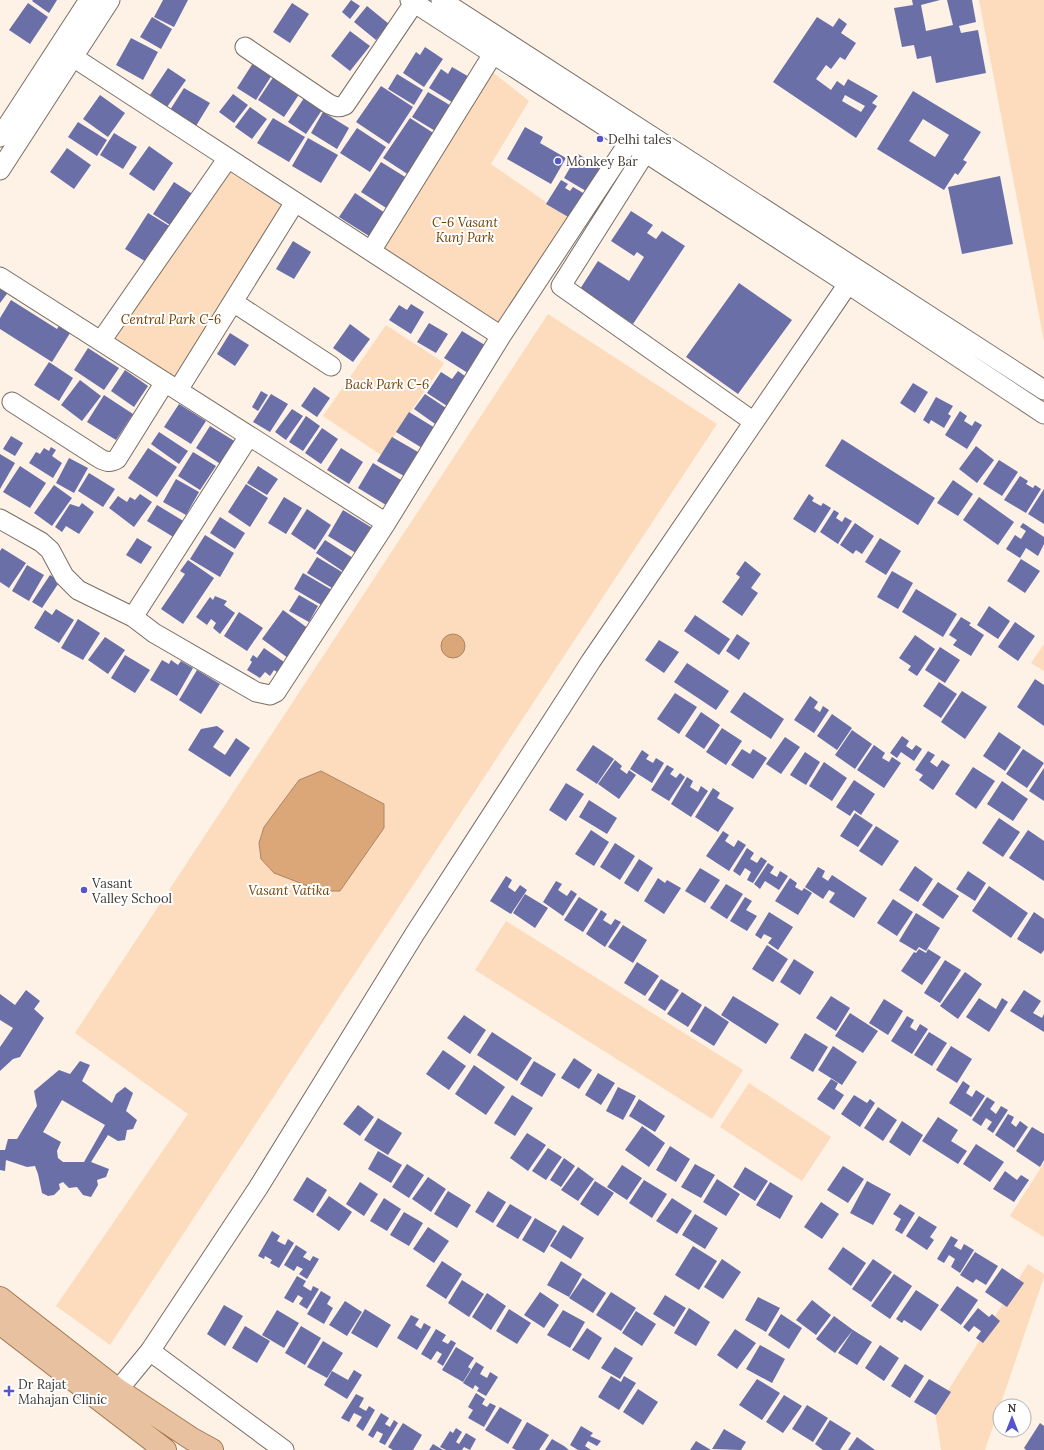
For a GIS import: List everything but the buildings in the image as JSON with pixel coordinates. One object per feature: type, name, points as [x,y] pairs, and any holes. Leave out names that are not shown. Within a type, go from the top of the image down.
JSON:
[{"type":"main road","points":[[0,1298],[118,1390],[192,1439],[212,1450]]},
{"type":"main road","points":[[0,1323],[165,1450]]},
{"type":"main road","points":[[146,1435],[174,1443],[184,1450]]},
{"type":"street","points":[[0,137],[89,0]]},
{"type":"street","points":[[0,170],[110,0]]},
{"type":"street","points":[[441,0],[1044,390]]},
{"type":"street","points":[[245,47],[329,104],[334,107],[341,107],[345,105],[412,1],[848,284],[1044,414]]},
{"type":"street","points":[[371,251],[493,54]]},
{"type":"street","points":[[73,57],[501,336]]},
{"type":"street","points":[[0,519],[45,546],[56,561],[64,576],[78,590],[133,617],[154,633],[180,649],[256,692],[270,695],[281,687],[386,523],[501,336],[629,142]]},
{"type":"street","points":[[645,153],[561,286],[754,422]]},
{"type":"street","points":[[101,341],[228,158]]},
{"type":"street","points":[[12,402],[99,458],[112,462],[117,459],[233,302],[295,202]]},
{"type":"street","points":[[0,277],[386,523]]},
{"type":"street","points":[[118,1390],[150,1351],[258,1188],[414,935],[502,796],[591,661],[848,284]]},
{"type":"street","points":[[233,302],[331,366]]},
{"type":"street","points":[[133,617],[249,436]]},
{"type":"street","points":[[150,1351],[284,1450]]},
{"type":"green space","points":[[979,0],[1044,0],[1044,341]]},
{"type":"green space","name":"C-6 Vasant Kunj Park","points":[[485,66],[529,101],[491,164],[576,223],[504,331],[371,251]]},
{"type":"green space","name":"Central Park C-6","points":[[228,158],[295,202],[181,382],[108,335]]},
{"type":"green space","name":"Vasant Vatika","points":[[548,314],[717,424],[110,1345],[56,1306],[188,1114],[75,1033]]},
{"type":"green space","name":"Back Park C-6","points":[[386,325],[444,363],[381,455],[323,416]]},
{"type":"green space","points":[[1044,644],[1044,671],[1031,663]]},
{"type":"green space","points":[[506,921],[743,1070],[712,1119],[475,970]]},
{"type":"green space","points":[[749,1083],[831,1137],[802,1181],[720,1127]]},
{"type":"green space","points":[[1044,1163],[1044,1237],[1010,1216]]},
{"type":"green space","points":[[1028,1264],[1044,1274],[1003,1398],[992,1398],[992,1429],[985,1450],[941,1450],[935,1411]]},
{"type":"shaded area","points":[[453,634],[462,637],[465,646],[462,655],[453,658],[444,655],[441,646],[444,637]]},
{"type":"shaded area","points":[[321,771],[384,804],[384,828],[340,891],[321,891],[274,873],[261,859],[259,843],[264,827],[299,780]]},
{"type":"place","name":"Delhi tales","points":[[600,139]]},
{"type":"place","name":"Monkey Bar","points":[[558,161]]},
{"type":"place","name":"Vasant Valley School","points":[[84,890]]},
{"type":"place","name":"Dr Rajat Mahajan Clinic","points":[[9,1391]]}]
